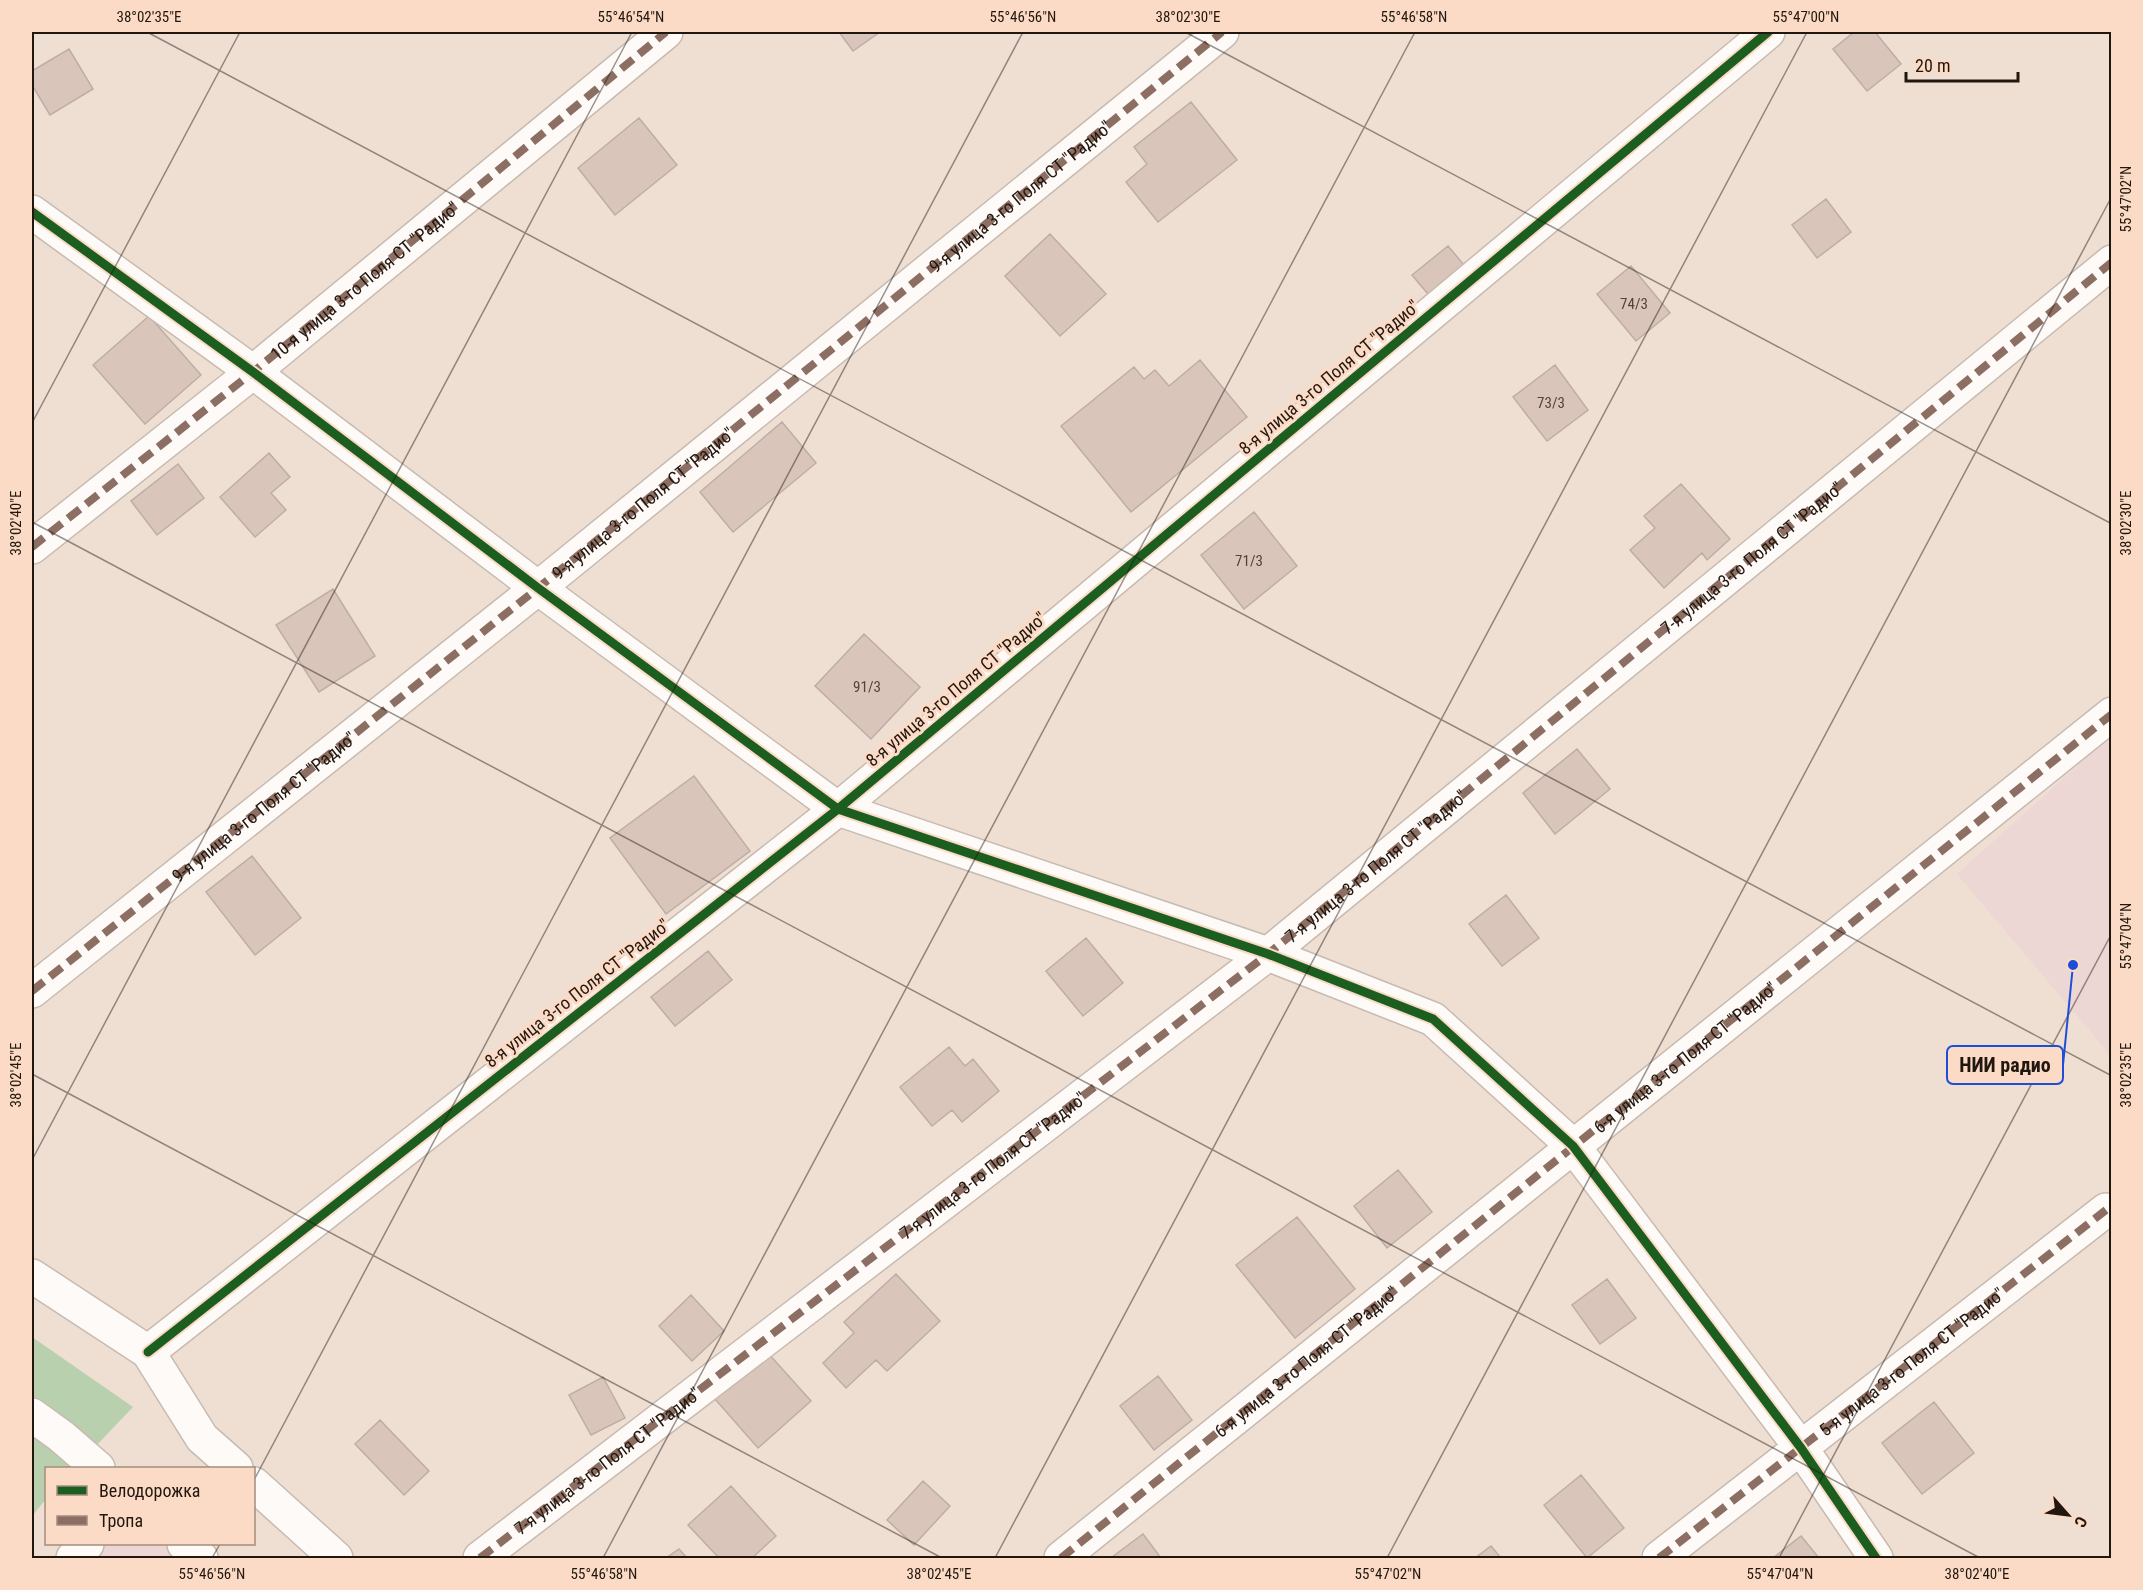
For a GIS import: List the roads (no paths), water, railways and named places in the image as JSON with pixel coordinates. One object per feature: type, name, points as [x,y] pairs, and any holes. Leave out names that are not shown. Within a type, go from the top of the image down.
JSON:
[{"type":"street","name":"10-я улица 3-го Поля СТ \"Радио\"","points":[[32,547],[253,372],[666,32]]},
{"type":"street","name":"9-я улица 3-го Поля СТ \"Радио\"","points":[[32,991],[538,588],[1222,32]]},
{"type":"street","name":"8-я улица 3-го Поля СТ \"Радио\"","points":[[148,1352],[838,809],[1768,32]]},
{"type":"street","points":[[32,212],[253,372],[538,588],[838,809],[1268,954],[1433,1019],[1574,1146],[1801,1448],[1876,1558]]},
{"type":"street","name":"7-я улица 3-го Поля СТ \"Радио\"","points":[[480,1558],[1268,954],[2112,262]]},
{"type":"street","name":"6-я улица 3-го Поля СТ \"Радио\"","points":[[1061,1558],[2112,714]]},
{"type":"street","name":"5-я улица 3-го Поля СТ \"Радио\"","points":[[1659,1558],[2106,1210]]},
{"type":"street","points":[[32,1276],[148,1352],[202,1438],[235,1467]]},
{"type":"street","points":[[32,1415],[97,1467]]},
{"type":"street","points":[[255,1485],[336,1558]]},
{"type":"street","points":[[73,1558],[86,1545]]},
{"type":"street","points":[[185,1545],[201,1558]]},
{"type":"place","name":"НИИ радио","points":[[2073,965]]}]
